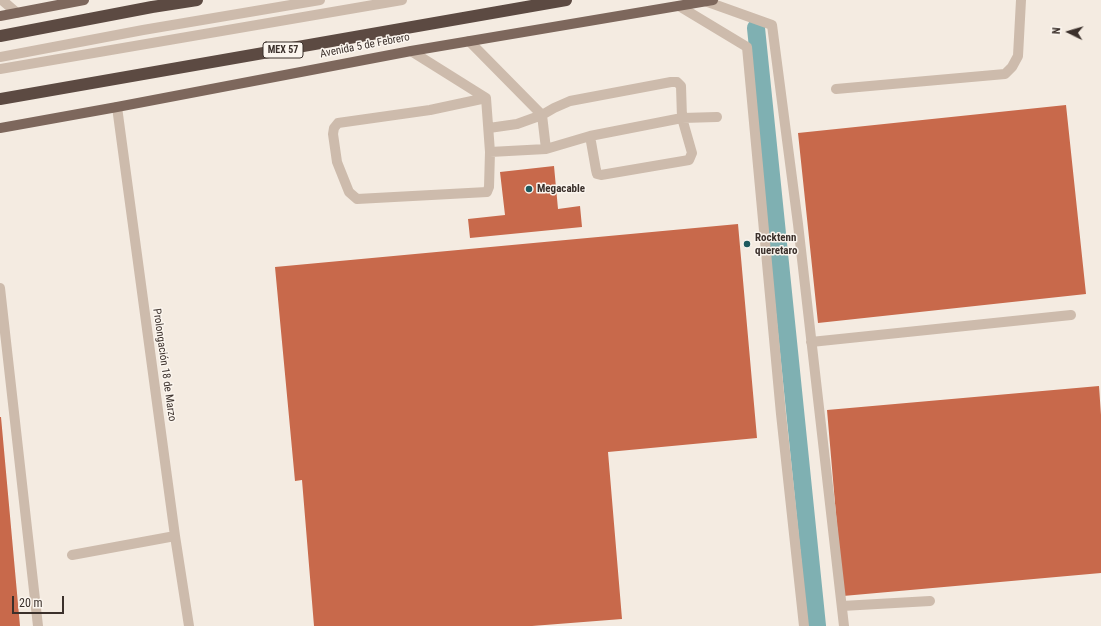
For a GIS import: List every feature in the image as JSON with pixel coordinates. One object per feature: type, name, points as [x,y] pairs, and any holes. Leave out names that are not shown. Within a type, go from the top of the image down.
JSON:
[{"type":"highway","points":[[0,36],[145,8],[197,0]]},
{"type":"highway","name":"Avenida 5 de Febrero","points":[[0,99],[566,0]]},
{"type":"main road","points":[[0,16],[84,0]]},
{"type":"main road","name":"Avenida 5 de Febrero","points":[[0,128],[411,51],[709,1]]},
{"type":"street","points":[[2,0],[17,13]]},
{"type":"street","points":[[0,57],[143,30],[320,0]]},
{"type":"street","points":[[0,69],[402,0]]},
{"type":"street","points":[[836,89],[1005,74],[1012,67],[1018,56],[1021,0]]},
{"type":"street","points":[[709,1],[772,25],[844,626]]},
{"type":"street","points":[[678,6],[747,47],[781,414],[804,626]]},
{"type":"street","points":[[470,41],[542,115],[546,149]]},
{"type":"street","points":[[411,51],[486,98]]},
{"type":"street","points":[[489,128],[517,124],[542,115],[570,101],[671,82],[677,82],[681,86],[682,118],[692,153],[689,160],[601,175],[597,174],[590,136]]},
{"type":"street","points":[[486,98],[490,152],[490,187],[487,192],[357,199],[348,192],[337,162],[333,134],[334,128],[338,123],[430,110],[486,98]]},
{"type":"street","name":"Prolongación 18 de Marzo","points":[[117,107],[175,536],[189,626]]},
{"type":"street","points":[[490,152],[546,149],[590,136],[682,118],[717,117]]},
{"type":"street","points":[[0,288],[38,626]]},
{"type":"street","points":[[811,342],[1071,315]]},
{"type":"street","points":[[72,555],[175,536]]},
{"type":"street","points":[[842,606],[930,601]]},
{"type":"building","points":[[1066,105],[1086,294],[818,323],[798,133]]},
{"type":"building","name":"Megacable","points":[[554,166],[558,209],[580,206],[582,227],[470,238],[468,219],[505,215],[500,172]]},
{"type":"building","points":[[738,224],[757,438],[608,452],[622,619],[532,626],[314,626],[302,480],[295,481],[275,267]]},
{"type":"building","points":[[1099,386],[1101,415],[1101,573],[843,596],[827,410]]},
{"type":"building","points":[[1,417],[20,626],[0,626]]},
{"type":"waterway","points":[[756,28],[817,626]]},
{"type":"place","name":"Megacable","points":[[529,189]]},
{"type":"place","name":"Rocktenn queretaro","points":[[747,244]]}]
